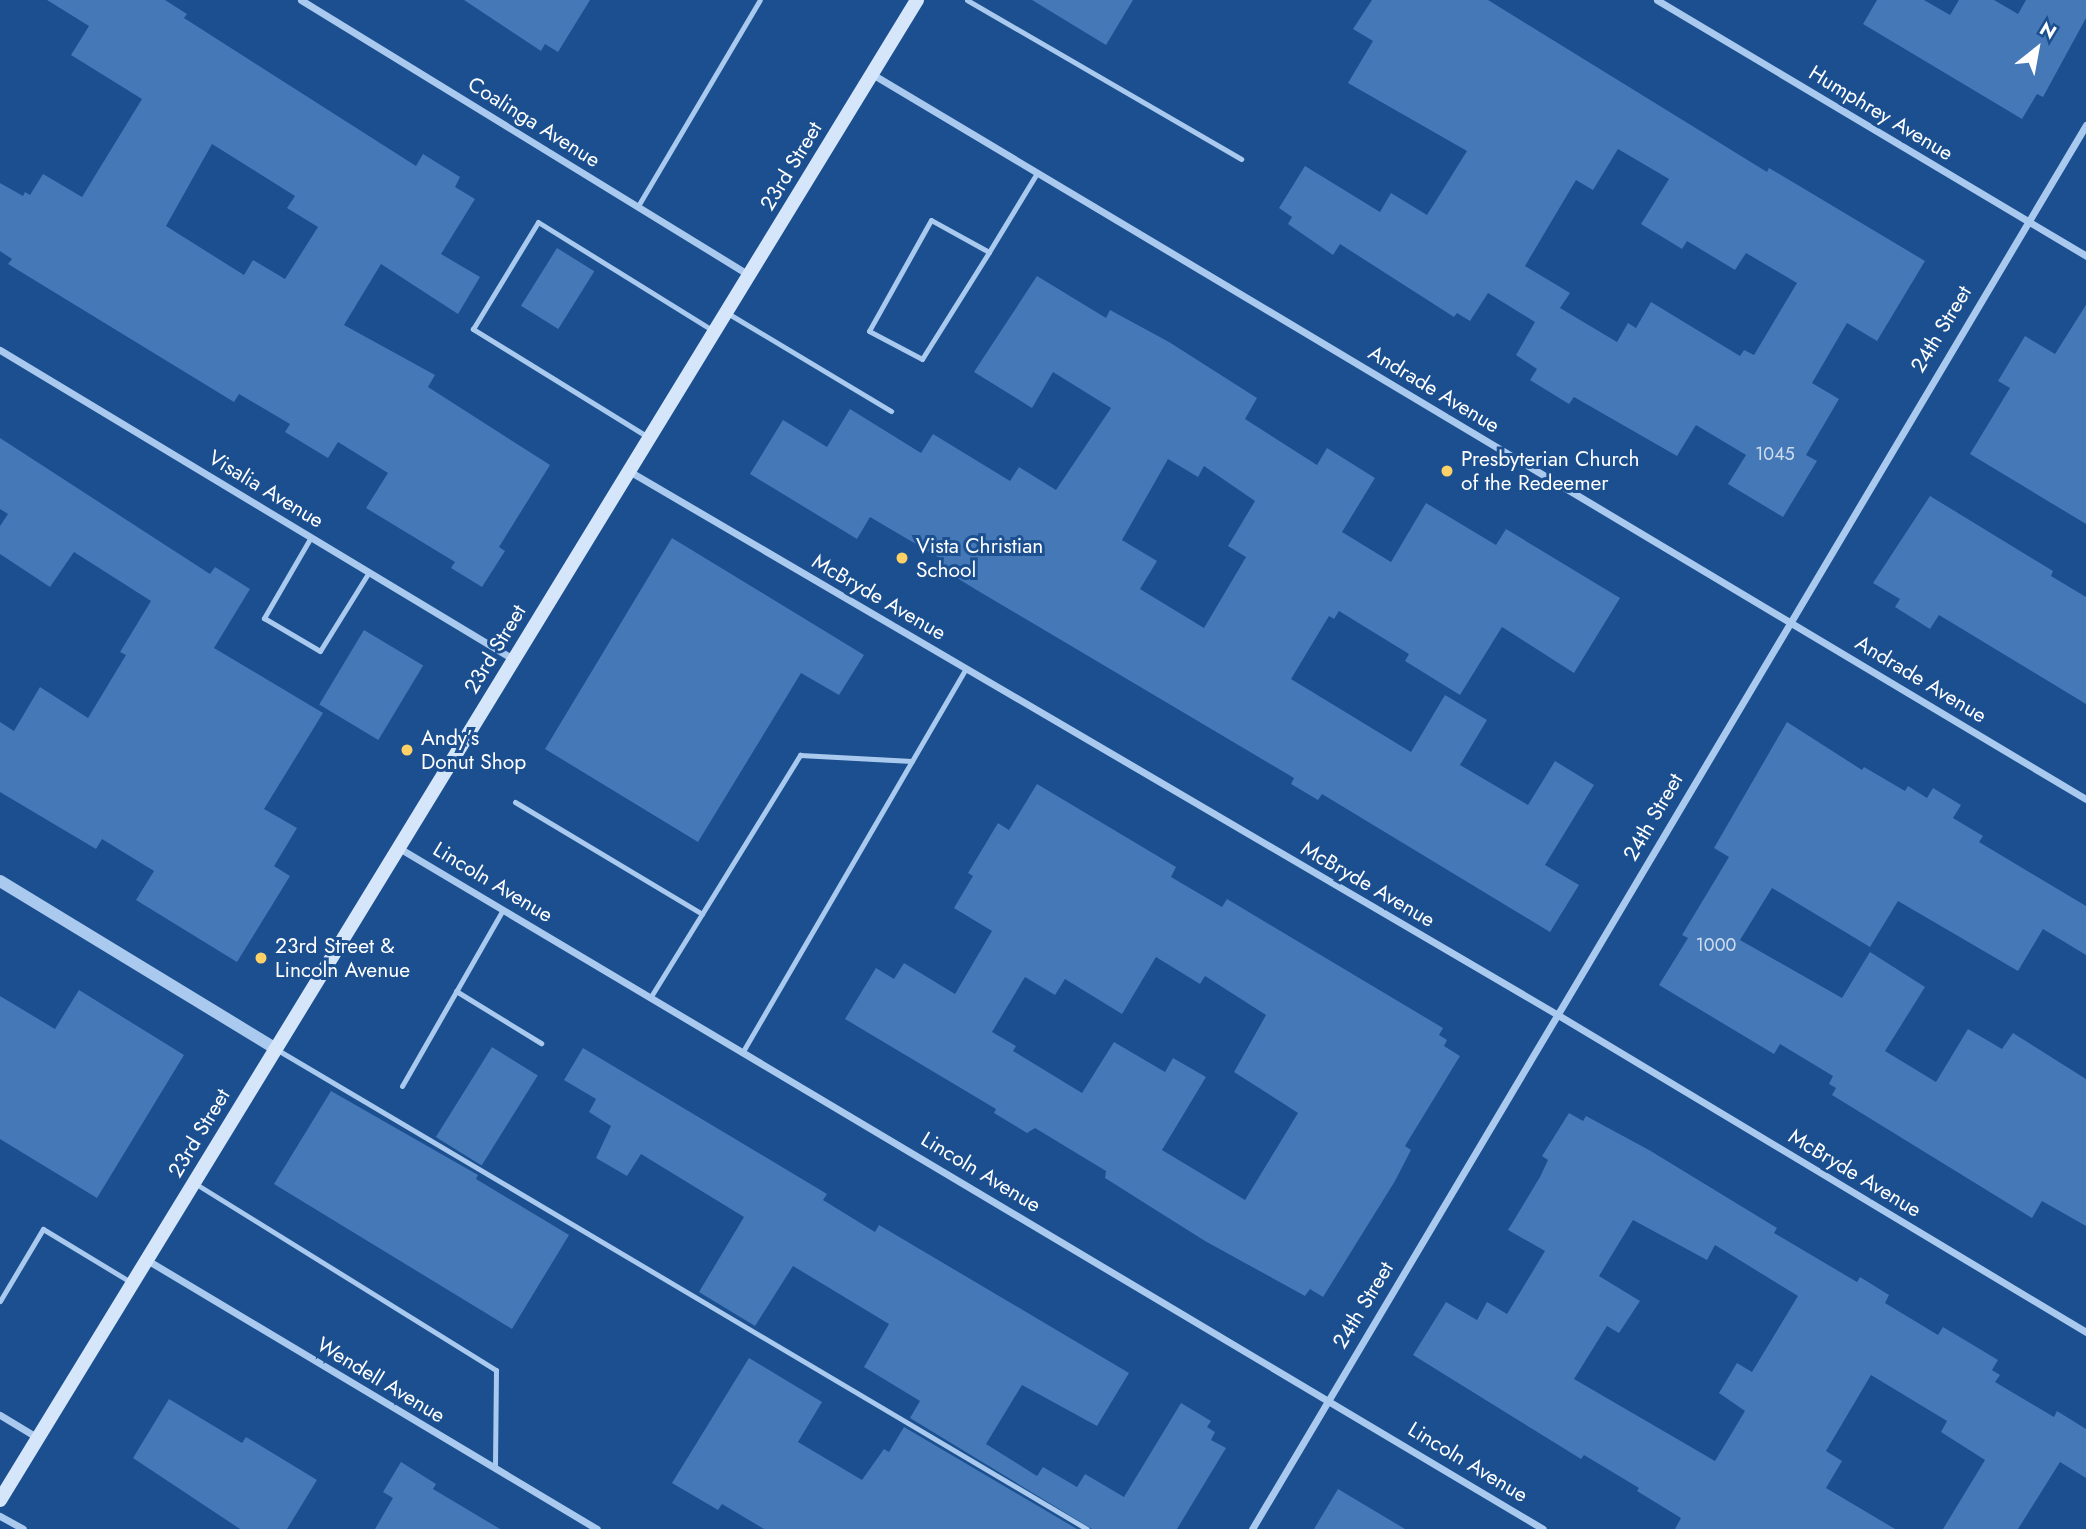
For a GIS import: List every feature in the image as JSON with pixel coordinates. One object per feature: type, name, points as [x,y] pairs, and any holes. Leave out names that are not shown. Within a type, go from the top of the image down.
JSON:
[{"type":"main road","name":"23rd Street","points":[[0,1500],[917,0]]},
{"type":"street","name":"Coalinga Avenue","points":[[301,0],[749,275]]},
{"type":"street","name":"Humphrey Avenue","points":[[1657,0],[2086,256]]},
{"type":"street","name":"Andrade Avenue","points":[[872,73],[2086,799]]},
{"type":"street","name":"24th Street","points":[[1252,1529],[2026,221],[2086,125]]},
{"type":"street","name":"Visalia Avenue","points":[[0,349],[513,659]]},
{"type":"street","name":"McBryde Avenue","points":[[629,471],[1558,1015],[2086,1332]]},
{"type":"street","name":"Lincoln Avenue","points":[[398,848],[1543,1529]]},
{"type":"street","points":[[0,881],[275,1048]]},
{"type":"street","name":"Wendell Avenue","points":[[147,1261],[597,1529]]},
{"type":"street","points":[[0,1415],[38,1438]]},
{"type":"street","points":[[0,1516],[23,1529]]},
{"type":"lane","points":[[638,206],[760,0]]},
{"type":"lane","points":[[967,0],[1241,159]]},
{"type":"lane","points":[[989,252],[931,220],[869,331],[922,359],[989,252],[1037,173]]},
{"type":"lane","points":[[649,437],[472,329],[530,233],[538,222],[714,331]]},
{"type":"lane","points":[[726,312],[891,411]]},
{"type":"lane","points":[[311,537],[264,618],[320,651],[369,572]]},
{"type":"lane","points":[[742,1053],[966,668]]},
{"type":"lane","points":[[650,998],[800,755],[912,761]]},
{"type":"lane","points":[[515,802],[702,914]]},
{"type":"lane","points":[[402,1086],[503,911]]},
{"type":"lane","points":[[456,991],[541,1043]]},
{"type":"lane","points":[[275,1048],[1087,1529]]},
{"type":"lane","points":[[193,1182],[496,1370],[495,1468]]},
{"type":"lane","points":[[0,1301],[43,1229],[132,1283]]},
{"type":"lane","points":[[0,1282],[8,1287]]},
{"type":"building","points":[[47,0],[165,0],[187,14],[184,18],[416,166],[423,154],[460,177],[455,187],[475,199],[441,254],[480,277],[458,314],[381,264],[344,325],[435,375],[428,387],[550,465],[499,547],[505,551],[482,587],[451,568],[455,562],[366,508],[388,473],[338,442],[328,458],[285,432],[290,424],[239,394],[234,402],[8,264],[12,259],[0,251],[0,183],[23,196],[25,192],[30,195],[43,174],[82,197],[142,99],[71,55],[89,26]],"holes":[[[212,144],[295,196],[287,208],[318,227],[285,279],[253,260],[244,275],[166,226]]]},
{"type":"building","points":[[464,0],[590,0],[558,52],[545,44],[541,51]]},
{"type":"building","points":[[1032,0],[1133,0],[1106,45]]},
{"type":"building","points":[[1372,0],[1488,0],[1767,172],[1769,168],[1925,261],[1877,341],[1847,323],[1812,383],[1839,399],[1806,455],[1817,461],[1783,517],[1728,484],[1746,455],[1696,425],[1677,456],[1574,397],[1569,404],[1530,380],[1537,369],[1516,355],[1535,322],[1488,293],[1470,321],[1457,313],[1454,317],[1340,244],[1333,255],[1288,224],[1292,217],[1279,208],[1305,166],[1380,212],[1391,193],[1427,215],[1467,151],[1348,83],[1373,41],[1353,29]],"holes":[[[1618,149],[1669,179],[1641,224],[1682,249],[1687,241],[1735,270],[1746,253],[1797,283],[1754,355],[1744,350],[1740,356],[1651,302],[1636,328],[1628,323],[1617,342],[1560,308],[1570,293],[1525,266],[1576,180],[1593,190]]]},
{"type":"building","points":[[1877,0],[1924,0],[1950,15],[1959,0],[1994,0],[2018,14],[2026,0],[2086,0],[2086,18],[2043,97],[2037,94],[2022,119],[1863,24]]},
{"type":"building","points":[[557,248],[594,271],[558,329],[521,306]]},
{"type":"building","points":[[1037,276],[1106,318],[1110,310],[1169,342],[1257,398],[1245,419],[1317,465],[1327,448],[1375,478],[1342,532],[1391,562],[1426,503],[1496,545],[1506,529],[1620,598],[1574,673],[1502,627],[1460,695],[1405,661],[1409,654],[1339,611],[1334,619],[1329,616],[1291,679],[1411,752],[1445,695],[1487,720],[1460,765],[1528,805],[1555,761],[1594,785],[1545,865],[1579,885],[1550,932],[1322,794],[1318,800],[1291,784],[1294,778],[939,567],[943,560],[870,517],[857,539],[750,474],[783,420],[827,447],[850,409],[921,453],[933,434],[1010,481],[1019,467],[1056,490],[1111,408],[1053,372],[1032,408],[974,372]],"holes":[[[1168,459],[1198,477],[1204,466],[1255,501],[1228,546],[1246,557],[1204,628],[1140,589],[1157,561],[1122,540]]]},
{"type":"building","points":[[2086,305],[2086,524],[1970,454],[2010,388],[1998,381],[2025,336],[2055,354]]},
{"type":"building","points":[[0,438],[210,574],[215,567],[250,589],[214,648],[323,713],[264,809],[297,828],[274,866],[290,876],[237,962],[136,900],[154,871],[102,839],[96,849],[0,792],[0,722],[14,731],[40,687],[88,718],[126,655],[120,652],[151,601],[74,552],[50,587],[0,554],[0,526],[8,514],[0,509]]},
{"type":"building","points":[[1930,496],[2053,571],[2051,576],[2086,597],[2086,704],[1939,615],[1930,629],[1895,607],[1900,599],[1873,583]]},
{"type":"building","points":[[672,538],[864,655],[839,695],[801,673],[698,842],[545,749]]},
{"type":"building","points":[[364,630],[423,666],[378,740],[319,705]]},
{"type":"building","points":[[1787,722],[1862,770],[1864,767],[1905,791],[1908,786],[1927,798],[1933,788],[1961,805],[1953,818],[1983,836],[1979,842],[2086,906],[2086,955],[2043,929],[2018,971],[1898,901],[1870,947],[1772,888],[1740,940],[1842,998],[1870,952],[1925,987],[1885,1051],[1936,1082],[1968,1029],[2002,1049],[2013,1033],[2086,1079],[2086,1226],[2042,1201],[2032,1218],[1832,1095],[1836,1088],[1829,1084],[1833,1076],[1780,1044],[1774,1054],[1659,985],[1688,938],[1682,935],[1729,857],[1714,848]]},
{"type":"building","points":[[1037,784],[1176,867],[1171,877],[1222,907],[1227,899],[1443,1028],[1439,1035],[1447,1040],[1444,1046],[1460,1056],[1405,1146],[1411,1150],[1395,1181],[1323,1297],[1310,1289],[1305,1296],[1205,1241],[1105,1178],[1106,1171],[1035,1128],[1027,1133],[994,1113],[996,1109],[845,1019],[876,968],[894,979],[904,963],[955,994],[992,931],[954,908],[973,876],[968,873],[998,823],[1009,830]],"holes":[[[1156,957],[1200,984],[1205,976],[1266,1015],[1234,1072],[1298,1113],[1245,1200],[1162,1150],[1206,1077],[1173,1058],[1165,1072],[1114,1042],[1082,1093],[1013,1051],[1016,1046],[992,1032],[1025,977],[1055,995],[1065,979],[1122,1014]]]},
{"type":"building","points":[[79,990],[184,1055],[97,1198],[0,1139],[0,996],[55,1029]]},
{"type":"building","points":[[492,1047],[538,1076],[482,1166],[436,1137]]},
{"type":"building","points":[[583,1048],[827,1194],[823,1200],[875,1232],[879,1225],[1129,1373],[1097,1426],[1022,1385],[986,1444],[1037,1476],[1043,1467],[1077,1487],[1085,1474],[1124,1497],[1181,1403],[1211,1421],[1207,1427],[1215,1432],[1211,1440],[1226,1448],[1177,1529],[1092,1529],[910,1418],[920,1401],[864,1367],[889,1324],[793,1266],[755,1326],[699,1292],[744,1217],[641,1154],[627,1176],[596,1158],[611,1126],[589,1112],[596,1099],[564,1080]]},
{"type":"building","points":[[331,1091],[478,1175],[476,1179],[569,1235],[512,1329],[274,1184]]},
{"type":"building","points":[[1569,1113],[1583,1121],[1586,1116],[1649,1150],[1777,1228],[1774,1233],[1857,1282],[1860,1277],[1889,1295],[1885,1303],[1938,1335],[1943,1327],[1998,1360],[1992,1370],[2000,1375],[1995,1382],[2054,1417],[2057,1411],[2086,1429],[2086,1478],[2060,1462],[2018,1529],[1943,1529],[1985,1460],[1941,1432],[1947,1421],[1871,1375],[1826,1451],[1842,1461],[1826,1488],[1895,1529],[1675,1529],[1681,1518],[1637,1491],[1639,1488],[1584,1455],[1581,1459],[1413,1355],[1446,1302],[1477,1320],[1487,1302],[1507,1314],[1545,1251],[1508,1230],[1548,1160],[1542,1156]],"holes":[[[1633,1220],[1707,1260],[1715,1245],[1798,1296],[1752,1372],[1737,1363],[1719,1393],[1745,1411],[1715,1461],[1574,1379],[1607,1326],[1619,1333],[1640,1301],[1599,1276]]]},
{"type":"building","points":[[749,1358],[822,1402],[798,1442],[862,1480],[884,1449],[889,1452],[904,1427],[1077,1529],[764,1529],[722,1504],[718,1510],[672,1483]]},
{"type":"building","points":[[169,1399],[242,1443],[246,1437],[317,1480],[287,1529],[240,1529],[133,1458]]},
{"type":"building","points":[[401,1462],[436,1484],[433,1489],[500,1529],[375,1529],[393,1498],[383,1492]]},
{"type":"building","points":[[1338,1489],[1405,1529],[1314,1529]]},
{"type":"place","name":"Presbyterian Church of the Redeemer","points":[[1447,471]]},
{"type":"place","name":"Vista Christian School","points":[[902,558]]},
{"type":"place","name":"Andy’s Donut Shop","points":[[407,750]]},
{"type":"place","name":"23rd Street & Lincoln Avenue","points":[[261,958]]}]
